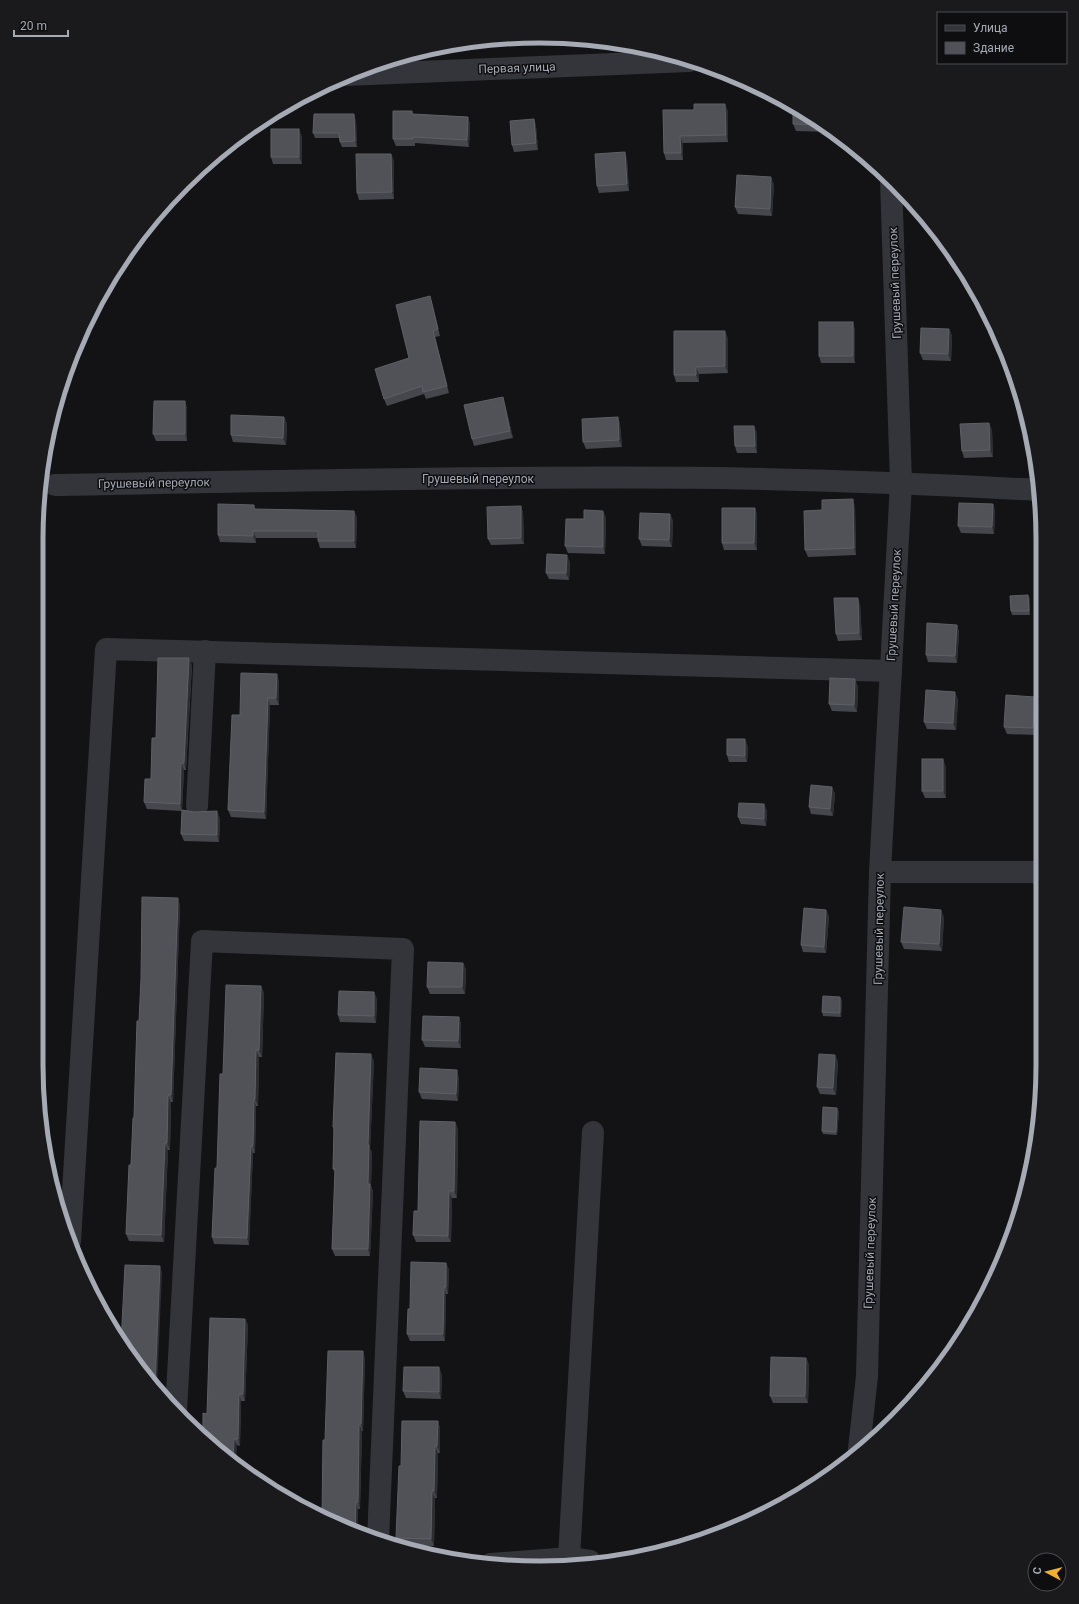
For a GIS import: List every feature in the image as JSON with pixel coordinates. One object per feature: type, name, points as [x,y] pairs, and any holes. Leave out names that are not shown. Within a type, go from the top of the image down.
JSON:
[{"type":"street","name":"Первая улица","points":[[367,74],[674,62]]},
{"type":"street","name":"Грушевый переулок","points":[[860,1444],[867,1376],[880,872],[901,483],[891,188]]},
{"type":"street","name":"Грушевый переулок","points":[[55,484],[491,478],[717,478],[901,483],[1033,490]]},
{"type":"street","points":[[71,1229],[106,649],[891,671]]},
{"type":"street","points":[[197,806],[205,651]]},
{"type":"street","points":[[880,872],[1036,873]]},
{"type":"street","points":[[176,1403],[202,941],[403,949],[378,1534]]},
{"type":"street","points":[[569,1558],[593,1132]]},
{"type":"street","points":[[533,1561],[569,1558],[579,1559]]},
{"type":"building","points":[[694,104],[725,104],[726,135],[680,136],[681,153],[664,153],[663,110],[694,110]]},
{"type":"building","points":[[393,111],[412,111],[412,114],[468,117],[467,140],[413,137],[413,139],[393,139]]},
{"type":"building","points":[[793,113],[811,125],[793,124]]},
{"type":"building","points":[[314,114],[354,114],[355,141],[340,142],[339,133],[313,133]]},
{"type":"building","points":[[534,119],[536,143],[512,145],[510,121]]},
{"type":"building","points":[[271,129],[299,129],[299,157],[271,157]]},
{"type":"building","points":[[625,152],[627,184],[597,186],[595,154]]},
{"type":"building","points":[[356,154],[391,154],[392,192],[357,193]]},
{"type":"building","points":[[737,175],[771,177],[770,209],[735,207]]},
{"type":"building","points":[[430,296],[438,329],[433,331],[447,386],[423,392],[422,386],[384,399],[375,369],[409,358],[396,305]]},
{"type":"building","points":[[819,322],[853,322],[853,356],[819,356]]},
{"type":"building","points":[[921,328],[949,329],[948,354],[920,353]]},
{"type":"building","points":[[674,331],[725,331],[725,366],[696,367],[696,375],[674,375]]},
{"type":"building","points":[[503,397],[510,431],[472,439],[464,405]]},
{"type":"building","points":[[154,401],[185,401],[185,434],[153,434]]},
{"type":"building","points":[[231,415],[284,417],[283,438],[231,435]]},
{"type":"building","points":[[618,417],[619,440],[583,442],[582,419]]},
{"type":"building","points":[[989,423],[990,450],[962,451],[960,424]]},
{"type":"building","points":[[734,426],[754,426],[755,446],[735,446]]},
{"type":"building","points":[[853,499],[854,548],[805,550],[804,511],[822,510],[822,500]]},
{"type":"building","points":[[959,503],[993,504],[992,527],[958,526]]},
{"type":"building","points":[[218,504],[254,505],[254,509],[354,511],[354,541],[318,541],[318,531],[253,531],[253,536],[218,535]]},
{"type":"building","points":[[521,506],[521,538],[488,539],[487,507]]},
{"type":"building","points":[[722,508],[755,508],[754,543],[722,543]]},
{"type":"building","points":[[584,510],[603,511],[603,547],[565,546],[566,519],[584,519]]},
{"type":"building","points":[[640,513],[670,514],[669,540],[639,539]]},
{"type":"building","points":[[547,554],[567,555],[566,573],[546,573]]},
{"type":"building","points":[[1028,595],[1029,611],[1011,611],[1010,596]]},
{"type":"building","points":[[834,598],[858,598],[859,633],[836,634]]},
{"type":"building","points":[[927,623],[957,625],[955,656],[926,655]]},
{"type":"building","points":[[158,658],[189,658],[184,763],[181,763],[180,804],[144,802],[145,779],[151,779],[152,738],[156,738]]},
{"type":"building","points":[[241,673],[277,674],[276,698],[268,698],[264,812],[228,810],[232,715],[240,715]]},
{"type":"building","points":[[830,678],[855,679],[854,705],[829,704]]},
{"type":"building","points":[[926,690],[955,692],[953,723],[924,722]]},
{"type":"building","points":[[1006,695],[1035,697],[1033,728],[1004,727]]},
{"type":"building","points":[[727,739],[745,739],[745,756],[727,755]]},
{"type":"building","points":[[922,759],[943,759],[943,791],[922,791]]},
{"type":"building","points":[[811,785],[832,787],[830,809],[809,807]]},
{"type":"building","points":[[739,803],[764,804],[764,819],[738,817]]},
{"type":"building","points":[[182,810],[194,812],[217,811],[217,835],[181,834]]},
{"type":"building","points":[[142,897],[178,898],[171,1095],[168,1095],[167,1143],[165,1143],[161,1235],[126,1234],[129,1165],[131,1165],[134,1118],[137,1021],[139,1021],[141,979]]},
{"type":"building","points":[[904,907],[941,910],[939,944],[901,942]]},
{"type":"building","points":[[804,908],[826,910],[824,947],[801,945]]},
{"type":"building","points":[[428,962],[463,963],[462,987],[427,987]]},
{"type":"building","points":[[226,985],[261,986],[259,1050],[256,1050],[253,1146],[251,1146],[247,1238],[212,1237],[215,1168],[217,1168],[220,1074],[223,1074]]},
{"type":"building","points":[[339,991],[374,992],[374,1016],[338,1015]]},
{"type":"building","points":[[823,996],[840,997],[840,1013],[822,1012]]},
{"type":"building","points":[[423,1016],[459,1017],[458,1041],[422,1040]]},
{"type":"building","points":[[336,1053],[371,1054],[368,1145],[368,1184],[370,1184],[368,1249],[332,1249],[335,1169],[333,1169],[333,1127]]},
{"type":"building","points":[[819,1054],[835,1055],[833,1088],[817,1087]]},
{"type":"building","points":[[420,1068],[457,1070],[456,1094],[419,1092]]},
{"type":"building","points":[[823,1107],[837,1108],[836,1132],[822,1131]]},
{"type":"building","points":[[420,1121],[455,1122],[454,1191],[449,1191],[448,1236],[413,1235],[414,1211],[418,1211]]},
{"type":"building","points":[[411,1262],[446,1263],[443,1334],[407,1334],[408,1309],[410,1309]]},
{"type":"building","points":[[125,1265],[160,1266],[155,1379],[122,1331]]},
{"type":"building","points":[[210,1318],[245,1319],[243,1394],[239,1394],[238,1439],[234,1439],[233,1455],[203,1430],[203,1413],[207,1414]]},
{"type":"building","points":[[328,1351],[363,1351],[361,1424],[359,1424],[358,1502],[356,1502],[355,1525],[322,1511],[323,1440],[325,1440]]},
{"type":"building","points":[[771,1357],[806,1358],[805,1396],[770,1396]]},
{"type":"building","points":[[404,1367],[439,1367],[439,1392],[403,1391]]},
{"type":"building","points":[[402,1421],[438,1421],[437,1446],[435,1446],[434,1491],[432,1491],[431,1539],[396,1538],[399,1466],[401,1466]]}]
